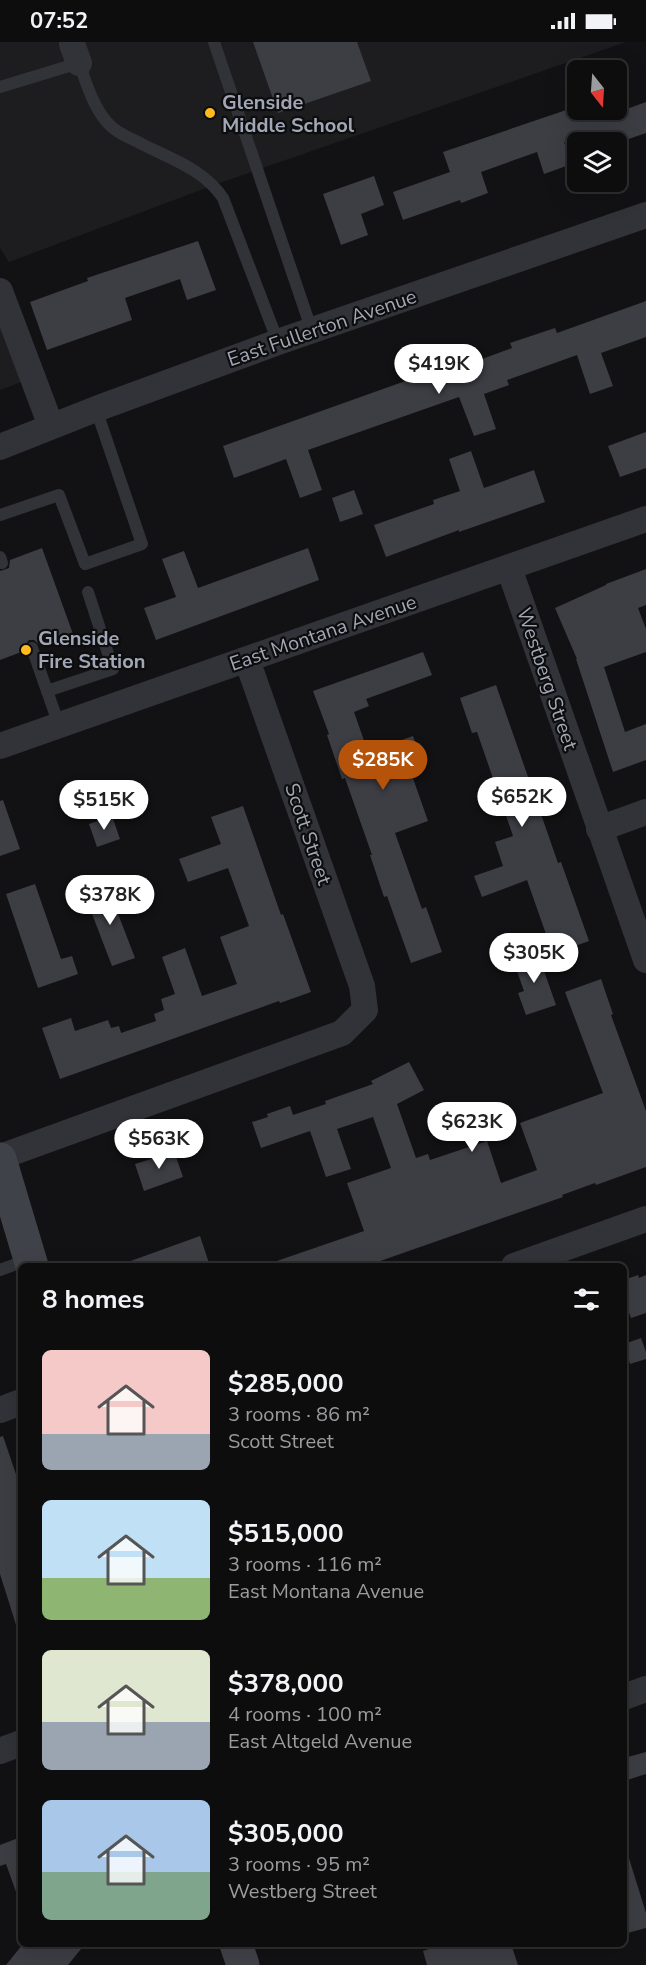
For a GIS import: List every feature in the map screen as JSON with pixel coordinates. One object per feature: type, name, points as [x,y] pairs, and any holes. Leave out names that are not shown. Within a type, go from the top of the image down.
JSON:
[{"type":"main road","points":[[0,1158],[21,1263]]},
{"type":"main road","points":[[237,1947],[243,1965]]},
{"type":"street","name":"East Fullerton Avenue","points":[[0,447],[278,342],[646,215]]},
{"type":"street","points":[[0,291],[51,426]]},
{"type":"street","name":"East Montana Avenue","points":[[0,746],[646,519]]},
{"type":"street","name":"Westberg Street","points":[[509,568],[646,960]]},
{"type":"street","name":"Scott Street","points":[[0,1158],[342,1033],[365,1010],[362,986],[247,660]]},
{"type":"street","points":[[599,829],[646,812]]},
{"type":"street","points":[[522,1263],[646,1219]]},
{"type":"street","points":[[0,1410],[18,1403]]},
{"type":"street","points":[[627,1696],[646,1689]]},
{"type":"street","points":[[0,1751],[18,1744]]},
{"type":"lane","points":[[214,42],[312,331]]},
{"type":"lane","points":[[0,87],[75,48],[97,107],[107,122],[118,132],[192,167],[214,185],[223,198],[278,342]]},
{"type":"lane","points":[[0,515],[59,495],[85,564],[142,544],[96,409]]},
{"type":"lane","points":[[47,691],[113,669],[88,592]]},
{"type":"lane","points":[[32,648],[59,725]]},
{"type":"shaded area","name":"Glenside Middle School","points":[[0,42],[626,42],[574,60],[567,60],[567,62],[214,185],[9,262],[0,248]]},
{"type":"shaded area","points":[[0,314],[24,381],[0,390]]},
{"type":"building","points":[[253,42],[357,42],[371,81],[278,113]]},
{"type":"building","points":[[646,102],[646,133],[627,140],[627,132],[567,132],[567,142],[564,142],[567,150],[567,166],[544,174],[537,152],[481,172],[488,193],[461,203],[460,200],[403,220],[393,192],[450,172],[443,152],[567,110],[567,120],[627,120],[627,109]]},
{"type":"building","points":[[374,176],[384,205],[361,214],[368,235],[341,245],[323,194]]},
{"type":"building","points":[[198,241],[216,290],[187,300],[180,279],[125,298],[132,320],[47,350],[30,302],[88,281],[87,278]]},
{"type":"building","points":[[646,301],[646,337],[601,353],[613,386],[590,394],[577,355],[507,380],[509,385],[484,394],[496,429],[474,436],[459,397],[308,450],[322,490],[300,498],[286,459],[234,478],[223,446],[439,369],[441,374],[512,348],[510,343],[555,328],[557,333]]},
{"type":"building","points":[[646,432],[646,468],[620,477],[608,446]]},
{"type":"building","points":[[471,451],[484,488],[534,470],[545,502],[386,557],[374,525],[434,504],[433,500],[460,491],[449,459]]},
{"type":"building","points":[[354,490],[363,514],[340,522],[332,498]]},
{"type":"building","points":[[42,548],[73,634],[40,645],[34,640],[29,640],[24,646],[24,651],[0,660],[0,571],[9,568],[10,560]]},
{"type":"building","points":[[308,548],[319,580],[156,640],[144,608],[176,597],[162,559],[184,551],[198,588]]},
{"type":"building","points":[[646,569],[646,605],[638,608],[646,629],[646,652],[604,667],[625,732],[646,724],[646,760],[613,772],[577,659],[555,608],[606,584]]},
{"type":"building","points":[[423,652],[432,675],[366,699],[369,706],[354,712],[368,752],[413,736],[421,760],[408,764],[428,821],[395,833],[422,909],[426,907],[442,952],[411,963],[387,896],[384,897],[370,855],[372,855],[345,778],[342,779],[313,691]]},
{"type":"building","points":[[496,685],[558,863],[561,862],[589,941],[553,954],[527,880],[482,897],[474,876],[503,866],[495,842],[513,836],[477,732],[472,733],[460,698]]},
{"type":"building","points":[[3,800],[20,849],[0,856],[0,801]]},
{"type":"building","points":[[243,806],[311,992],[280,1003],[279,1001],[60,1079],[42,1028],[71,1018],[75,1031],[108,1020],[111,1028],[119,1026],[121,1033],[156,1021],[154,1014],[164,1010],[161,999],[175,994],[162,957],[185,948],[202,996],[237,984],[220,937],[249,926],[228,868],[188,882],[179,859],[221,844],[211,817]]},
{"type":"building","points":[[112,816],[120,839],[97,847],[89,824]]},
{"type":"building","points":[[35,884],[61,959],[72,956],[78,974],[38,988],[6,894]]},
{"type":"building","points":[[107,885],[135,958],[112,966],[84,893]]},
{"type":"building","points":[[537,951],[556,1005],[526,1015],[518,993],[524,991],[513,960]]},
{"type":"building","points":[[601,979],[613,1014],[611,1015],[646,1111],[646,1167],[596,1185],[595,1183],[562,1195],[563,1197],[375,1263],[271,1263],[364,1231],[347,1183],[391,1168],[373,1117],[337,1129],[351,1169],[326,1177],[310,1131],[261,1148],[252,1122],[290,1106],[293,1115],[326,1104],[325,1101],[373,1084],[371,1081],[409,1062],[424,1090],[397,1104],[416,1158],[428,1154],[430,1160],[487,1141],[501,1183],[537,1170],[520,1123],[603,1093],[565,992]]},
{"type":"building","points":[[173,1148],[183,1177],[144,1191],[135,1164],[151,1159],[149,1156]]},
{"type":"building","points":[[200,1236],[209,1263],[125,1263]]},
{"type":"building","points":[[646,1275],[646,1313],[631,1318],[627,1307],[627,1279]]},
{"type":"building","points":[[641,1338],[646,1359],[630,1364],[627,1343]]},
{"type":"building","points":[[3,1436],[18,1480],[18,1628],[0,1574],[0,1437]]},
{"type":"building","points":[[646,1752],[646,1774],[627,1780],[627,1757]]},
{"type":"building","points":[[18,1838],[18,1897],[6,1864],[0,1866],[0,1845]]},
{"type":"building","points":[[627,1855],[646,1913],[646,1928],[627,1933]]},
{"type":"building","points":[[21,1947],[83,1947],[68,1965],[6,1965]]},
{"type":"building","points":[[435,1947],[512,1947],[518,1965],[427,1965],[423,1951]]},
{"type":"place","name":"Glenside Middle School","points":[[210,113]]},
{"type":"place","name":"Glenside Fire Station","points":[[26,650]]}]
